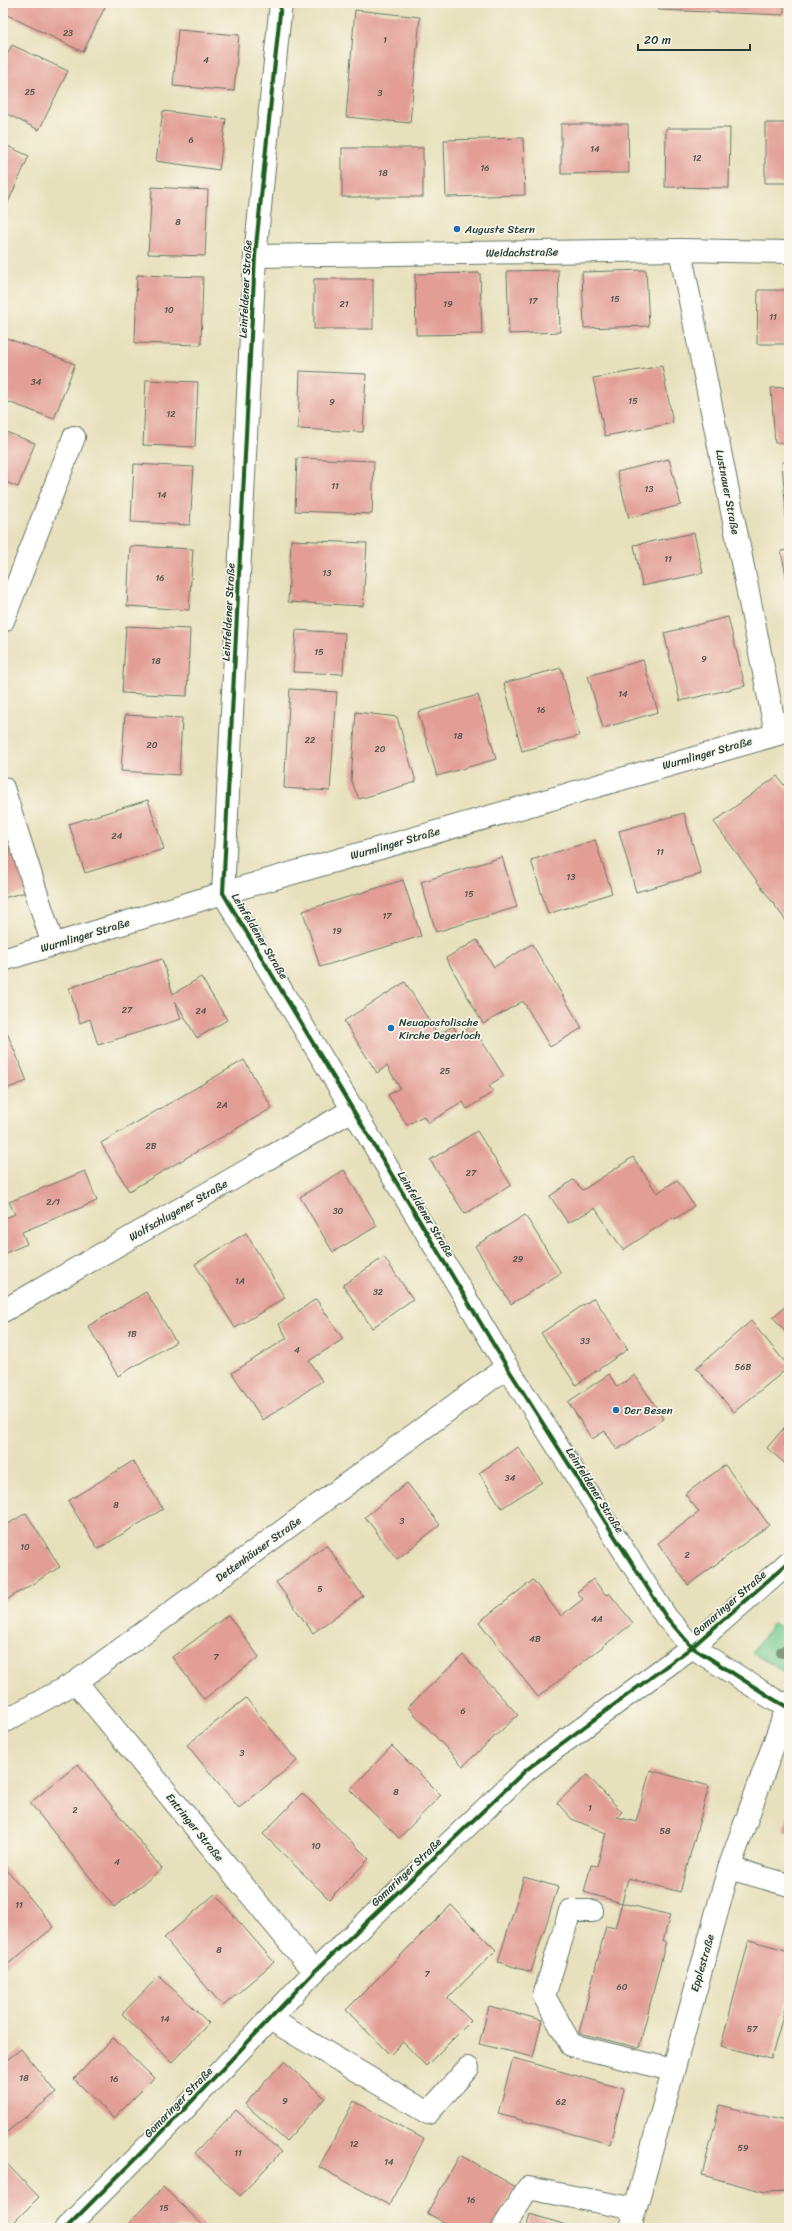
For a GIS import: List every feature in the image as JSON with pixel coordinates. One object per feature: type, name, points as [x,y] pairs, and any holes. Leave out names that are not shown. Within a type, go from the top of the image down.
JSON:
[{"type":"street","name":"Leinfeldener Straße","points":[[281,3],[255,256],[223,893],[354,1109],[507,1367],[666,1617],[692,1647],[788,1706]]},
{"type":"street","name":"Weidachstraße","points":[[255,256],[680,250],[789,252]]},
{"type":"street","name":"Lustnauer Straße","points":[[680,250],[783,732]]},
{"type":"street","points":[[3,621],[74,437]]},
{"type":"street","name":"Wurmlinger Straße","points":[[3,960],[223,893],[783,732]]},
{"type":"street","points":[[3,788],[53,945]]},
{"type":"street","name":"Wolfschlugener Straße","points":[[3,1311],[354,1109]]},
{"type":"street","name":"Dettenhäuser Straße","points":[[3,1722],[76,1682],[507,1367]]},
{"type":"street","name":"Gomaringer Straße","points":[[66,2228],[175,2119],[314,1972],[526,1770],[692,1647],[789,1562]]},
{"type":"street","name":"Entringer Straße","points":[[76,1682],[314,1972]]},
{"type":"street","name":"Epplestraße","points":[[635,2223],[672,2070],[729,1868],[788,1706]]},
{"type":"street","points":[[729,1868],[789,1885]]},
{"type":"street","points":[[592,1911],[570,1911],[544,1996],[571,2045],[672,2070]]},
{"type":"street","points":[[270,2019],[428,2113],[468,2068]]},
{"type":"street","points":[[503,2228],[528,2188],[635,2223]]},
{"type":"green space","points":[[773,1623],[789,1632],[789,1675],[752,1653]]},
{"type":"building","points":[[10,3],[107,3],[83,52],[5,14]]},
{"type":"building","points":[[659,3],[784,3],[784,15],[659,10]]},
{"type":"building","points":[[355,10],[420,17],[410,123],[346,117]]},
{"type":"building","points":[[178,30],[239,35],[234,91],[173,86]]},
{"type":"building","points":[[12,45],[68,71],[39,130],[3,112],[3,63]]},
{"type":"building","points":[[163,111],[226,119],[219,170],[156,161]]},
{"type":"building","points":[[765,123],[789,123],[789,183],[765,183]]},
{"type":"building","points":[[561,124],[628,124],[629,173],[561,174]]},
{"type":"building","points":[[666,128],[730,128],[729,188],[665,187]]},
{"type":"building","points":[[523,138],[525,195],[446,197],[444,140]]},
{"type":"building","points":[[3,144],[29,156],[6,207],[3,206]]},
{"type":"building","points":[[342,148],[423,148],[423,197],[342,197]]},
{"type":"building","points":[[152,187],[208,190],[205,256],[148,254]]},
{"type":"building","points":[[558,270],[560,332],[509,334],[507,271]]},
{"type":"building","points":[[646,270],[649,326],[584,328],[582,272]]},
{"type":"building","points":[[480,273],[482,334],[416,335],[415,274]]},
{"type":"building","points":[[137,275],[203,277],[201,345],[135,343]]},
{"type":"building","points":[[314,279],[373,279],[373,329],[314,329]]},
{"type":"building","points":[[758,290],[789,290],[789,344],[757,344]]},
{"type":"building","points":[[4,337],[75,364],[54,419],[3,400]]},
{"type":"building","points":[[662,366],[673,423],[605,436],[593,378]]},
{"type":"building","points":[[300,371],[366,374],[363,432],[298,429]]},
{"type":"building","points":[[146,380],[198,382],[195,447],[143,445]]},
{"type":"building","points":[[789,387],[789,442],[775,443],[771,388]]},
{"type":"building","points":[[3,431],[35,443],[18,487],[3,481]]},
{"type":"building","points":[[297,458],[374,461],[372,514],[295,511]]},
{"type":"building","points":[[669,459],[681,505],[629,518],[617,472]]},
{"type":"building","points":[[789,461],[789,515],[786,515],[782,462]]},
{"type":"building","points":[[134,464],[194,467],[190,525],[131,522]]},
{"type":"building","points":[[694,533],[703,573],[642,586],[634,545]]},
{"type":"building","points":[[291,540],[367,543],[363,606],[288,602]]},
{"type":"building","points":[[130,546],[193,549],[189,610],[127,606]]},
{"type":"building","points":[[789,550],[789,585],[788,585],[781,551]]},
{"type":"building","points":[[728,617],[745,686],[680,701],[664,633]]},
{"type":"building","points":[[126,626],[190,629],[187,696],[122,693]]},
{"type":"building","points":[[296,630],[345,633],[343,674],[293,672]]},
{"type":"building","points":[[643,660],[658,712],[603,728],[588,676]]},
{"type":"building","points":[[561,668],[579,736],[522,751],[504,683]]},
{"type":"building","points":[[290,689],[337,692],[330,791],[284,788]]},
{"type":"building","points":[[478,695],[496,759],[437,776],[418,712]]},
{"type":"building","points":[[356,712],[397,717],[416,782],[359,799],[351,780]]},
{"type":"building","points":[[125,715],[182,718],[179,775],[121,771]]},
{"type":"building","points":[[777,776],[789,792],[789,925],[714,822]]},
{"type":"building","points":[[148,800],[164,849],[85,873],[69,824]]},
{"type":"building","points":[[684,813],[701,874],[636,892],[619,831]]},
{"type":"building","points":[[595,840],[612,893],[548,914],[531,860]]},
{"type":"building","points":[[17,846],[30,891],[3,898],[3,850]]},
{"type":"building","points":[[502,857],[517,907],[436,932],[421,882]]},
{"type":"building","points":[[403,880],[421,936],[320,967],[303,911]]},
{"type":"building","points":[[477,940],[494,967],[532,944],[582,1028],[550,1047],[523,1001],[483,1024],[446,958]]},
{"type":"building","points":[[162,959],[173,994],[201,977],[227,1020],[197,1038],[175,1001],[181,1019],[98,1045],[90,1019],[80,1023],[69,988]]},
{"type":"building","points":[[405,982],[438,1035],[453,1026],[458,1035],[472,1026],[504,1076],[489,1085],[493,1092],[467,1109],[463,1102],[428,1123],[423,1116],[407,1125],[388,1095],[400,1088],[387,1066],[377,1073],[344,1021]]},
{"type":"building","points":[[3,1023],[27,1081],[3,1090]]},
{"type":"building","points":[[244,1060],[272,1108],[129,1191],[101,1143]]},
{"type":"building","points":[[477,1131],[511,1185],[465,1214],[430,1160]]},
{"type":"building","points":[[633,1157],[657,1193],[677,1180],[694,1206],[675,1219],[673,1217],[623,1250],[595,1208],[568,1223],[550,1196],[573,1180],[583,1190]]},
{"type":"building","points":[[344,1170],[377,1226],[333,1252],[300,1197]]},
{"type":"building","points":[[85,1171],[97,1201],[22,1232],[27,1244],[3,1254],[3,1219],[15,1214],[9,1202]]},
{"type":"building","points":[[525,1215],[561,1273],[511,1304],[475,1246]]},
{"type":"building","points":[[246,1233],[285,1298],[235,1328],[195,1264]]},
{"type":"building","points":[[384,1257],[413,1299],[372,1328],[343,1285]]},
{"type":"building","points":[[146,1292],[176,1342],[118,1376],[88,1326]]},
{"type":"building","points":[[594,1298],[628,1349],[576,1385],[541,1333]]},
{"type":"building","points":[[316,1299],[343,1339],[309,1361],[322,1381],[263,1420],[232,1373],[287,1338],[279,1324]]},
{"type":"building","points":[[789,1303],[789,1336],[773,1317]]},
{"type":"building","points":[[751,1321],[789,1367],[734,1412],[696,1368]]},
{"type":"building","name":"Der Besen","points":[[609,1374],[617,1387],[635,1375],[664,1419],[617,1450],[605,1431],[592,1439],[568,1402]]},
{"type":"building","points":[[789,1422],[789,1467],[767,1448]]},
{"type":"building","points":[[518,1447],[542,1482],[502,1508],[479,1473]]},
{"type":"building","points":[[133,1461],[163,1509],[98,1549],[68,1501]]},
{"type":"building","points":[[725,1465],[769,1525],[688,1585],[658,1543],[699,1512],[685,1494]]},
{"type":"building","points":[[407,1483],[440,1525],[397,1559],[365,1517]]},
{"type":"building","points":[[26,1513],[60,1567],[3,1602],[3,1527]]},
{"type":"building","points":[[326,1545],[363,1596],[313,1633],[276,1582]]},
{"type":"building","points":[[593,1579],[606,1595],[609,1593],[633,1623],[538,1697],[479,1622],[533,1580],[561,1616],[583,1599],[577,1592]]},
{"type":"building","points":[[228,1615],[259,1657],[204,1699],[172,1657]]},
{"type":"building","points":[[463,1655],[518,1715],[463,1766],[408,1707]]},
{"type":"building","points":[[246,1698],[297,1761],[239,1808],[187,1745]]},
{"type":"building","points":[[392,1746],[441,1795],[399,1838],[350,1790]]},
{"type":"building","points":[[78,1764],[162,1869],[114,1907],[30,1803]]},
{"type":"building","points":[[650,1770],[709,1786],[680,1892],[628,1878],[622,1903],[584,1892],[591,1865],[597,1866],[606,1833],[572,1819],[557,1803],[587,1775],[622,1812],[617,1817],[636,1822]]},
{"type":"building","points":[[302,1793],[369,1859],[329,1899],[263,1834]]},
{"type":"building","points":[[789,1811],[789,1833],[783,1831]]},
{"type":"building","points":[[3,1865],[54,1927],[3,1968]]},
{"type":"building","points":[[524,1877],[558,1887],[531,1972],[498,1962]]},
{"type":"building","points":[[215,1894],[274,1962],[223,2006],[164,1938]]},
{"type":"building","points":[[622,1903],[670,1915],[663,1941],[666,1941],[639,2048],[579,2033],[606,1926],[615,1928]]},
{"type":"building","points":[[451,1905],[496,1950],[448,1998],[471,2021],[426,2066],[403,2042],[390,2055],[346,2010]]},
{"type":"building","points":[[749,1940],[789,1951],[789,1994],[771,2059],[721,2046]]},
{"type":"building","points":[[159,1976],[209,2023],[172,2062],[122,2014]]},
{"type":"building","points":[[489,2006],[542,2020],[533,2057],[479,2044]]},
{"type":"building","points":[[113,2038],[154,2078],[114,2118],[74,2079]]},
{"type":"building","points":[[21,2049],[56,2093],[3,2135],[3,2063]]},
{"type":"building","points":[[513,2058],[624,2089],[610,2144],[498,2114]]},
{"type":"building","points":[[284,2061],[325,2098],[286,2141],[245,2104]]},
{"type":"building","points":[[354,2101],[424,2139],[389,2205],[319,2167]]},
{"type":"building","points":[[720,2105],[789,2122],[789,2191],[765,2192],[702,2175]]},
{"type":"building","points":[[236,2110],[281,2152],[240,2196],[195,2153]]},
{"type":"building","points":[[460,2155],[516,2187],[493,2228],[454,2228],[427,2213]]},
{"type":"building","points":[[3,2160],[39,2197],[8,2228],[3,2228]]},
{"type":"building","points":[[163,2187],[206,2228],[124,2228]]},
{"type":"building","points":[[530,2214],[576,2228],[526,2228]]},
{"type":"cycle path","points":[[281,3],[255,256],[223,893],[507,1367],[666,1617],[692,1647],[789,1708]]},
{"type":"cycle path","points":[[66,2228],[175,2119],[314,1972],[526,1770],[692,1647],[789,1562]]},
{"type":"place","name":"Auguste Stern","points":[[457,229]]},
{"type":"place","name":"Neuapostolische Kirche Degerloch","points":[[391,1028]]},
{"type":"place","name":"Der Besen","points":[[616,1410]]}]
